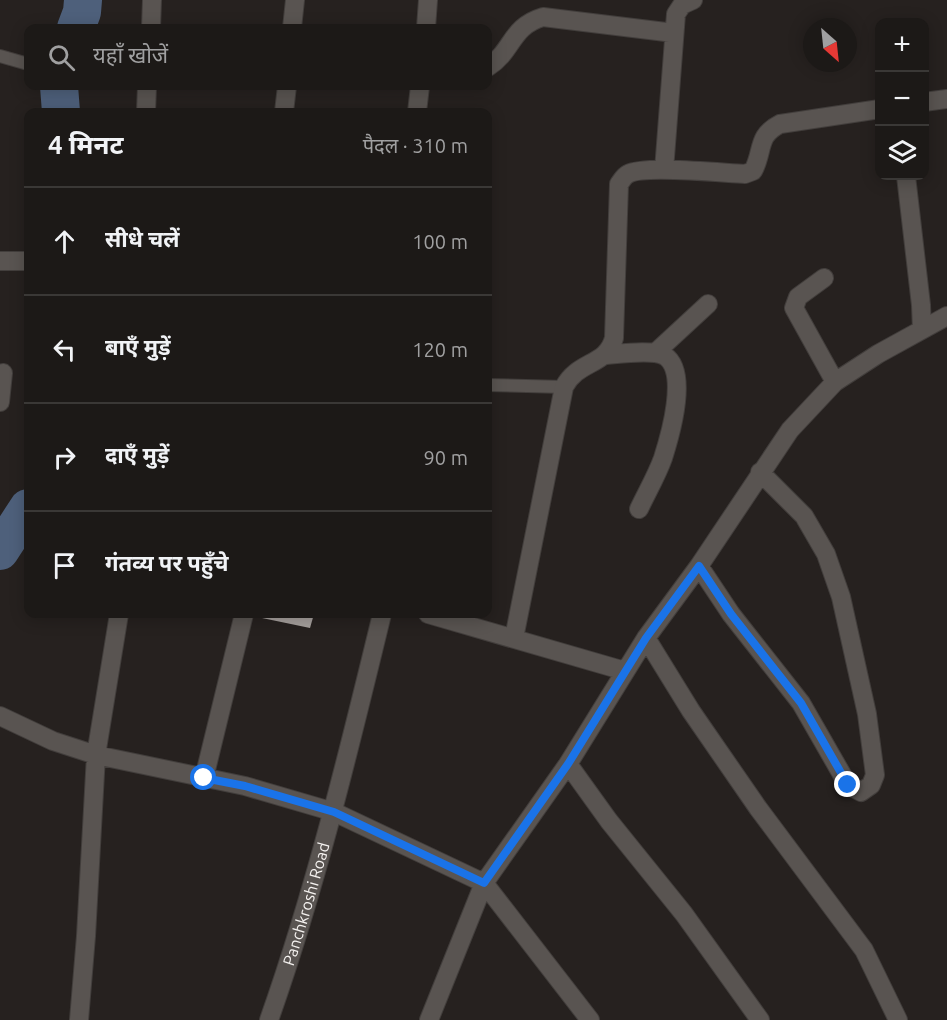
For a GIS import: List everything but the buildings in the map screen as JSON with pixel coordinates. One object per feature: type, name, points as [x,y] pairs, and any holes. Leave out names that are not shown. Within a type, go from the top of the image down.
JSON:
[{"type":"street","points":[[151,24],[152,0]]},
{"type":"street","points":[[292,24],[295,0]]},
{"type":"street","points":[[426,24],[428,0]]},
{"type":"street","points":[[664,170],[676,14],[682,5],[693,0]]},
{"type":"street","points":[[492,64],[499,59],[522,27],[543,17],[674,33]]},
{"type":"street","points":[[146,108],[147,90]]},
{"type":"street","points":[[284,108],[286,90]]},
{"type":"street","points":[[417,108],[420,90]]},
{"type":"street","points":[[929,101],[947,99]]},
{"type":"street","points":[[514,638],[564,387],[569,378],[579,369],[605,355],[611,348],[614,338],[620,184],[625,175],[635,171],[664,170],[745,174],[753,171],[762,140],[769,129],[780,124],[875,110]]},
{"type":"street","points":[[906,180],[922,330]]},
{"type":"street","points":[[0,261],[24,261]]},
{"type":"street","points":[[824,278],[798,297],[794,308],[835,382]]},
{"type":"street","points":[[656,353],[708,304]]},
{"type":"street","points":[[433,1018],[484,883],[568,764],[646,638],[699,566],[790,430],[835,382],[878,354],[947,316]]},
{"type":"street","points":[[605,355],[656,353],[664,356],[670,362],[677,379],[676,403],[662,459],[639,509]]},
{"type":"street","points":[[0,402],[3,373]]},
{"type":"street","points":[[699,566],[731,614],[801,703],[848,785],[861,792],[871,785],[875,775],[867,714],[841,597],[826,554],[804,516],[760,472]]},
{"type":"street","points":[[79,1020],[96,755],[118,618]]},
{"type":"street","points":[[204,778],[243,618]]},
{"type":"street","name":"Panchkroshi Road","points":[[269,1020],[286,972],[334,812],[381,618]]},
{"type":"street","points":[[442,618],[625,671]]},
{"type":"street","points":[[646,638],[704,731],[864,950],[898,1020]]},
{"type":"street","points":[[0,716],[53,741],[96,755],[245,786],[334,812],[484,883],[590,1020]]},
{"type":"street","points":[[568,764],[609,821],[684,914],[760,1020]]},
{"type":"lane","points":[[0,56],[24,63]]},
{"type":"lane","points":[[492,385],[564,387]]},
{"type":"waterway","points":[[78,24],[83,0]]},
{"type":"waterway","points":[[59,90],[61,108]]},
{"type":"waterway","points":[[0,551],[24,514]]},
{"type":"route","points":[[204,778],[245,786],[334,812],[484,883],[568,764],[646,638],[699,566],[731,614],[801,703],[848,785]]}]
